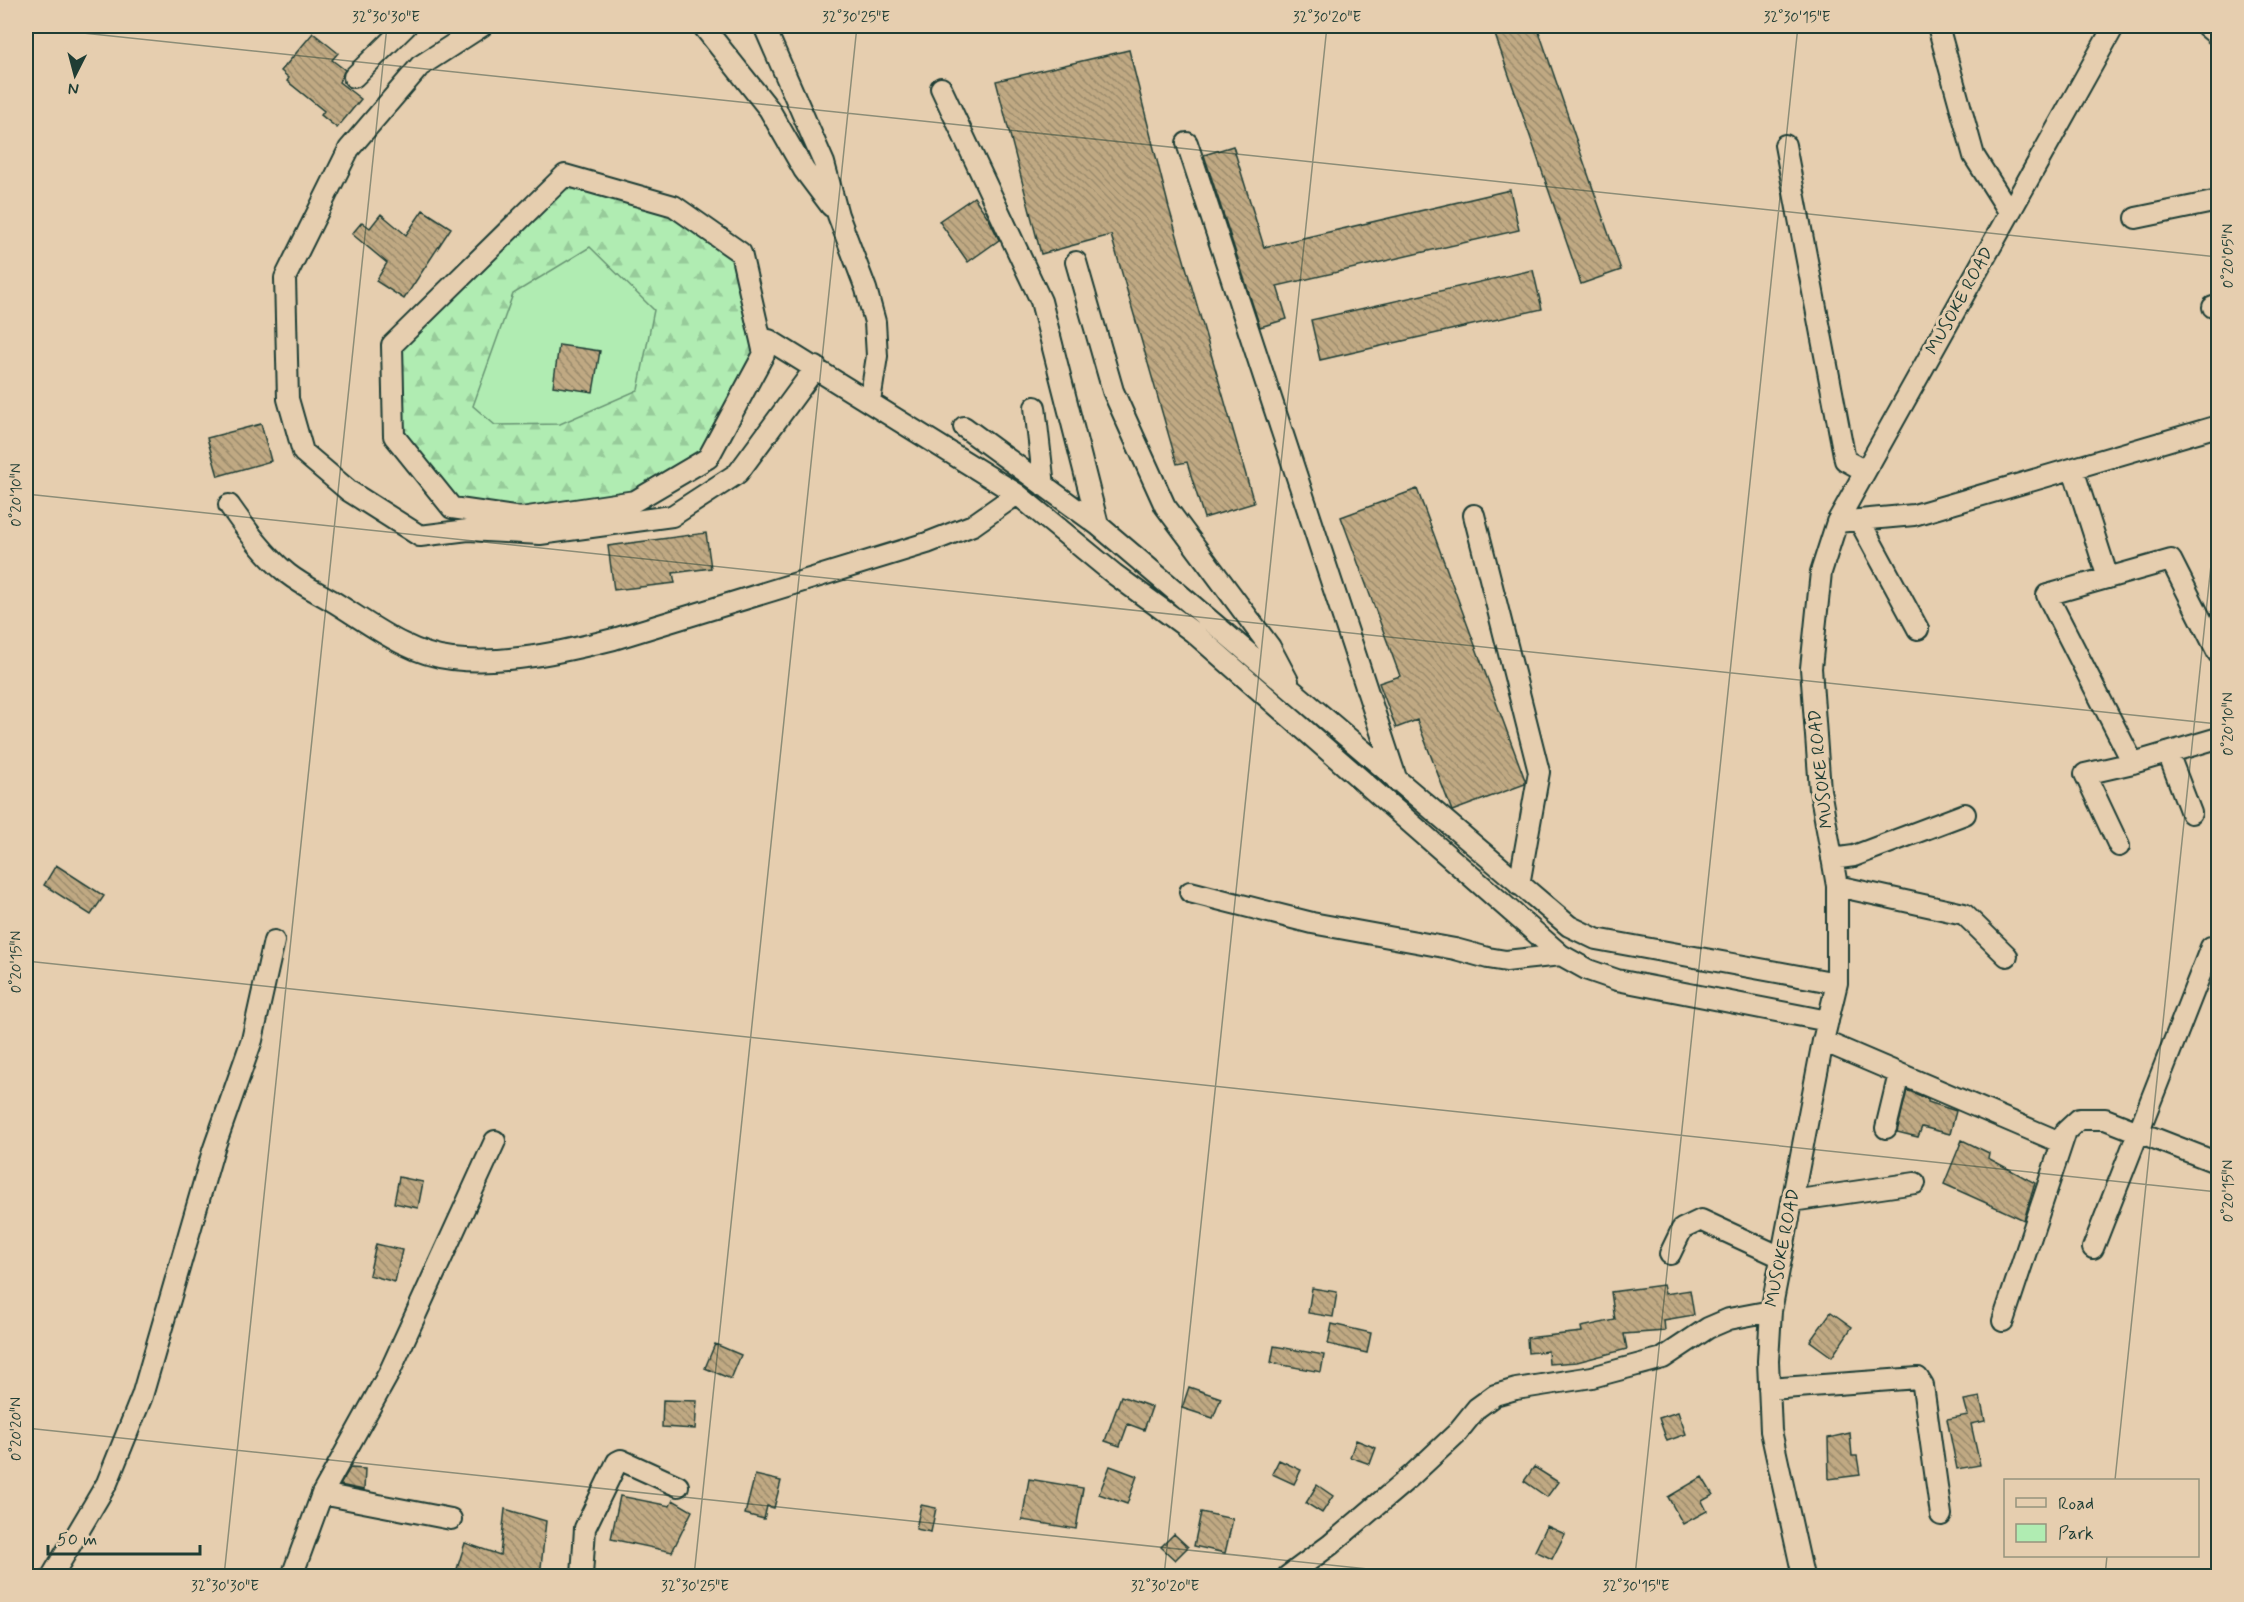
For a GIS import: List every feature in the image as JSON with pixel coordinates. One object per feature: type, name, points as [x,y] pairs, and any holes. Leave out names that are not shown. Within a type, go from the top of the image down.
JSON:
[{"type":"street","points":[[354,77],[406,26]]},
{"type":"street","points":[[482,26],[420,66],[349,149],[285,278],[288,399],[303,452],[349,491],[420,536],[468,530],[540,534],[672,516],[738,473],[816,367]]},
{"type":"street","points":[[703,26],[769,109],[804,170],[838,215]]},
{"type":"street","points":[[764,26],[824,163],[838,215],[866,289],[875,322],[877,356],[870,401]]},
{"type":"street","points":[[1938,26],[1974,156],[2010,213]]},
{"type":"street","name":"MUSOKE ROAD","points":[[1803,1576],[1771,1431],[1769,1389],[1771,1311],[1823,1041],[1837,983],[1837,886],[1820,790],[1811,668],[1821,572],[1837,522],[2114,26]]},
{"type":"street","points":[[2206,26],[2218,36]]},
{"type":"street","points":[[941,88],[1041,301],[1098,525]]},
{"type":"street","points":[[1187,143],[1397,781]]},
{"type":"street","points":[[1785,145],[1845,460],[1865,471]]},
{"type":"street","points":[[565,175],[674,206],[741,253],[767,347],[708,458],[635,501],[521,518],[452,508],[394,436],[392,345],[565,175]]},
{"type":"street","points":[[2136,218],[2218,201]]},
{"type":"street","points":[[1076,262],[1113,391],[1165,506],[1270,647],[1293,691]]},
{"type":"street","points":[[767,347],[816,367],[1017,494],[1114,574],[1193,632],[1561,955],[1588,970],[1617,980],[1828,1021]]},
{"type":"street","points":[[1035,407],[1044,486]]},
{"type":"street","points":[[1837,522],[1914,515],[2218,426]]},
{"type":"street","points":[[964,427],[1098,525],[1569,926],[1596,939],[1837,983]]},
{"type":"street","points":[[2073,469],[2108,578]]},
{"type":"street","points":[[229,505],[254,540],[288,574],[380,631],[419,652],[451,659],[492,660],[568,650],[614,639],[927,543],[973,525],[1017,494]]},
{"type":"street","points":[[1474,515],[1539,772],[1519,885]]},
{"type":"street","points":[[1859,520],[1918,629]]},
{"type":"street","points":[[2133,763],[2047,595],[2171,560],[2218,652]]},
{"type":"street","points":[[2119,846],[2085,774],[2133,763],[2218,738]]},
{"type":"street","points":[[2168,753],[2191,813]]},
{"type":"street","points":[[1832,859],[1854,856],[1965,814]]},
{"type":"street","points":[[1837,886],[1964,914],[2007,956]]},
{"type":"street","points":[[1190,892],[1312,923],[1455,949],[1488,958],[1506,961],[1561,955]]},
{"type":"street","points":[[52,1576],[107,1483],[142,1396],[213,1151],[252,1040],[274,941]]},
{"type":"street","points":[[2094,1248],[2211,947]]},
{"type":"street","points":[[1823,1041],[2062,1143]]},
{"type":"street","points":[[1886,1128],[1899,1074]]},
{"type":"street","points":[[2003,1321],[2066,1131],[2079,1119],[2087,1117],[2105,1119],[2218,1163]]},
{"type":"street","points":[[292,1576],[322,1494],[389,1373],[495,1141]]},
{"type":"street","points":[[1792,1201],[1915,1183]]},
{"type":"street","points":[[1670,1254],[1682,1229],[1701,1220],[1781,1257]]},
{"type":"street","points":[[1288,1576],[1330,1545],[1410,1477],[1456,1434],[1477,1408],[1495,1395],[1516,1389],[1592,1377],[1663,1358],[1708,1328],[1729,1319],[1771,1311]]},
{"type":"street","points":[[1769,1389],[1918,1378],[1923,1386],[1941,1515]]},
{"type":"street","points":[[582,1576],[585,1528],[617,1462],[621,1460],[678,1486]]},
{"type":"street","points":[[322,1494],[451,1519]]},
{"type":"green space","points":[[565,175],[674,206],[741,253],[764,354],[708,458],[635,501],[521,518],[452,508],[394,436],[392,345]]},
{"type":"green space","points":[[590,247],[654,310],[638,390],[560,424],[495,425],[473,406],[513,294]]},
{"type":"building","points":[[1492,26],[1537,26],[1621,270],[1581,284]]},
{"type":"building","points":[[313,33],[338,53],[332,60],[345,70],[339,82],[361,99],[337,128],[321,115],[324,111],[287,81],[289,78],[281,71]]},
{"type":"building","points":[[1129,50],[1169,208],[1254,503],[1204,518],[1187,462],[1177,464],[1111,235],[1041,254],[996,81]]},
{"type":"building","points":[[1233,146],[1264,247],[1510,190],[1519,230],[1277,286],[1287,319],[1260,327],[1204,155]]},
{"type":"building","points":[[974,197],[989,219],[999,240],[968,262],[939,221]]},
{"type":"building","points":[[423,210],[451,228],[404,299],[376,281],[387,263],[352,234],[362,222],[370,228],[381,214],[406,235]]},
{"type":"building","points":[[1533,270],[1542,309],[1320,360],[1311,320]]},
{"type":"building","points":[[559,345],[600,351],[593,392],[553,386]]},
{"type":"building","points":[[261,424],[271,461],[218,476],[207,438]]},
{"type":"building","points":[[1417,489],[1525,780],[1525,784],[1452,811],[1417,720],[1396,728],[1379,683],[1400,676],[1341,517]]},
{"type":"building","points":[[706,533],[711,568],[673,573],[675,583],[614,590],[608,546]]},
{"type":"building","points":[[56,865],[104,896],[91,915],[44,885]]},
{"type":"building","points":[[1907,1090],[1928,1099],[1928,1102],[1956,1111],[1950,1134],[1922,1127],[1918,1137],[1897,1132]]},
{"type":"building","points":[[1962,1140],[1989,1153],[1988,1158],[2035,1183],[2024,1220],[1944,1184]]},
{"type":"building","points":[[399,1177],[423,1182],[418,1208],[394,1203]]},
{"type":"building","points":[[376,1244],[402,1250],[395,1282],[369,1275]]},
{"type":"building","points":[[1663,1285],[1665,1294],[1690,1290],[1694,1315],[1664,1320],[1665,1331],[1624,1334],[1627,1349],[1577,1362],[1549,1364],[1548,1351],[1528,1353],[1527,1338],[1582,1332],[1581,1327],[1615,1320],[1611,1292]]},
{"type":"building","points":[[1312,1288],[1337,1292],[1333,1317],[1308,1313]]},
{"type":"building","points":[[1831,1312],[1852,1327],[1832,1357],[1810,1341]]},
{"type":"building","points":[[1332,1324],[1371,1333],[1367,1353],[1328,1344]]},
{"type":"building","points":[[715,1344],[741,1355],[731,1379],[705,1368]]},
{"type":"building","points":[[1274,1346],[1324,1355],[1321,1372],[1271,1363]]},
{"type":"building","points":[[1189,1387],[1221,1398],[1213,1418],[1182,1408]]},
{"type":"building","points":[[1121,1396],[1152,1407],[1144,1430],[1128,1424],[1120,1446],[1105,1441]]},
{"type":"building","points":[[1980,1397],[1985,1421],[1971,1424],[1980,1465],[1957,1469],[1947,1419],[1968,1415],[1964,1400]]},
{"type":"building","points":[[663,1400],[697,1401],[695,1429],[662,1427]]},
{"type":"building","points":[[1678,1412],[1686,1434],[1667,1441],[1659,1418]]},
{"type":"building","points":[[1850,1433],[1852,1456],[1857,1456],[1860,1475],[1829,1479],[1828,1438]]},
{"type":"building","points":[[1356,1440],[1376,1448],[1370,1464],[1350,1457]]},
{"type":"building","points":[[1279,1460],[1301,1470],[1294,1484],[1272,1474]]},
{"type":"building","points":[[1110,1466],[1137,1476],[1127,1504],[1099,1494]]},
{"type":"building","points":[[1534,1467],[1558,1482],[1547,1497],[1524,1481]]},
{"type":"building","points":[[350,1468],[365,1469],[364,1490],[340,1485]]},
{"type":"building","points":[[755,1475],[781,1481],[774,1508],[767,1506],[764,1519],[745,1514]]},
{"type":"building","points":[[1702,1477],[1713,1495],[1702,1501],[1707,1511],[1683,1524],[1668,1497]]},
{"type":"building","points":[[1029,1479],[1083,1488],[1076,1529],[1022,1520]]},
{"type":"building","points":[[1317,1485],[1333,1496],[1322,1513],[1306,1503]]},
{"type":"building","points":[[620,1496],[670,1506],[673,1500],[692,1511],[672,1552],[611,1539]]},
{"type":"building","points":[[921,1505],[936,1508],[931,1532],[916,1529]]},
{"type":"building","points":[[505,1509],[546,1521],[540,1576],[479,1576],[457,1569],[465,1543],[500,1555]]},
{"type":"building","points":[[1201,1512],[1233,1519],[1225,1553],[1194,1546]]},
{"type":"building","points":[[1547,1526],[1565,1534],[1552,1559],[1535,1551]]},
{"type":"building","points":[[1174,1534],[1188,1547],[1175,1560],[1161,1547]]}]
